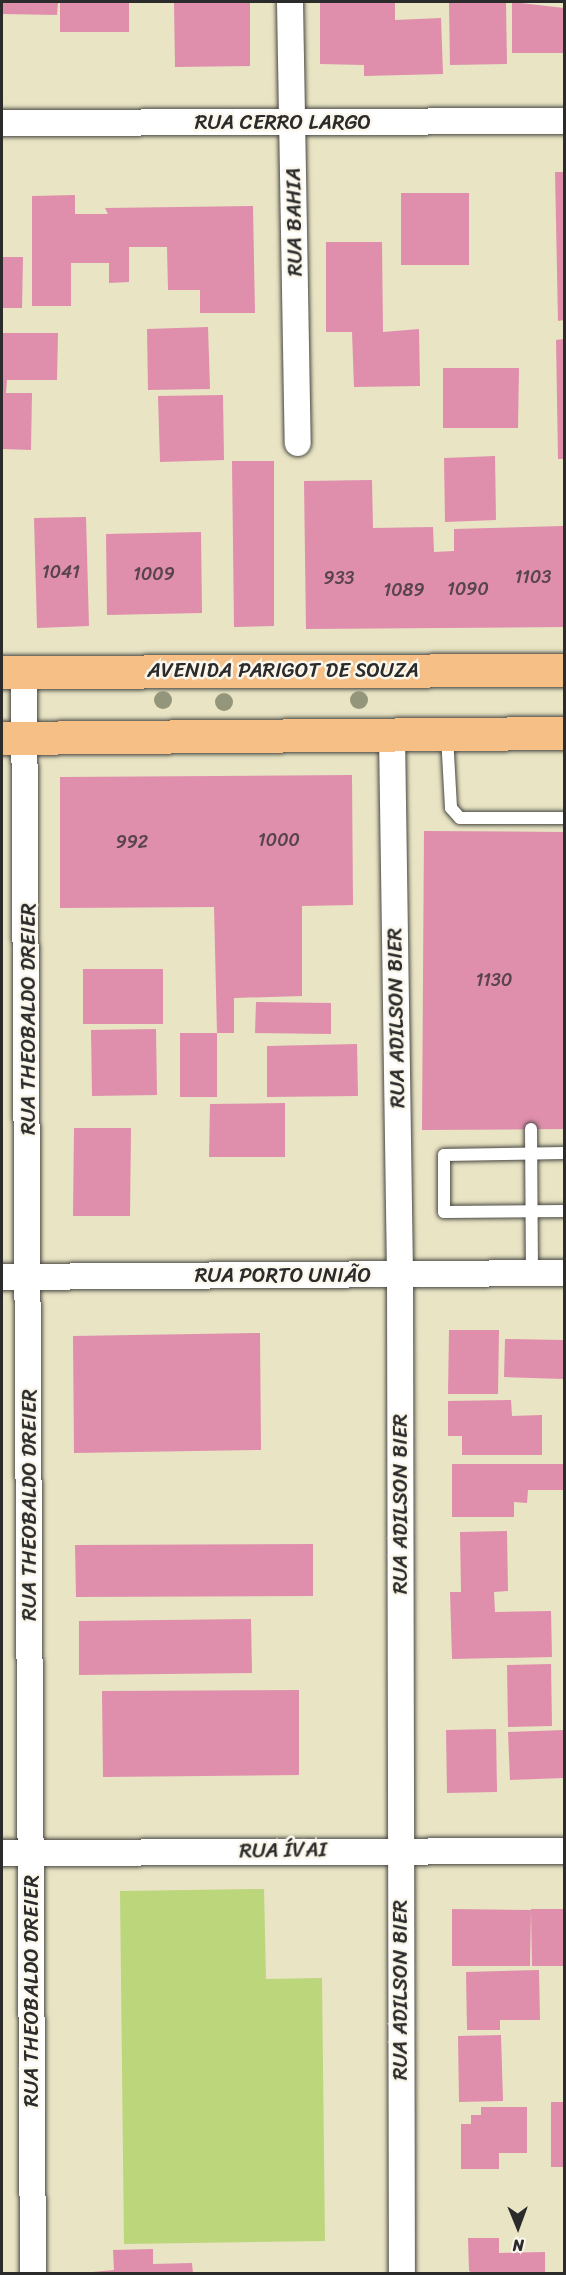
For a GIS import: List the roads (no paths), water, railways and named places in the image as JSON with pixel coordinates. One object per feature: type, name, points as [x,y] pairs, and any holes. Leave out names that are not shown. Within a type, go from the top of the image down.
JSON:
[{"type":"main road","name":"AVENIDA PARIGOT DE SOUZA","points":[[13,672],[564,670]]},
{"type":"main road","points":[[14,737],[564,733]]},
{"type":"street","name":"RUA BAHIA","points":[[290,2],[298,443]]},
{"type":"street","name":"RUA CERRO LARGO","points":[[2,123],[564,121]]},
{"type":"street","name":"RUA THEOBALDO DREIER","points":[[13,672],[28,1276],[33,2274]]},
{"type":"street","name":"RUA ADILSON BIER","points":[[392,735],[400,1274],[402,2274]]},
{"type":"street","name":"RUA PORTO UNIÃO","points":[[2,1277],[564,1273]]},
{"type":"street","name":"RUA ÍVAI","points":[[2,1853],[400,1849],[564,1851]]},
{"type":"lane","points":[[447,734],[451,808],[460,818],[564,818]]},
{"type":"lane","points":[[531,1129],[532,1273]]},
{"type":"lane","points":[[564,1153],[444,1155],[444,1212],[564,1211]]}]
